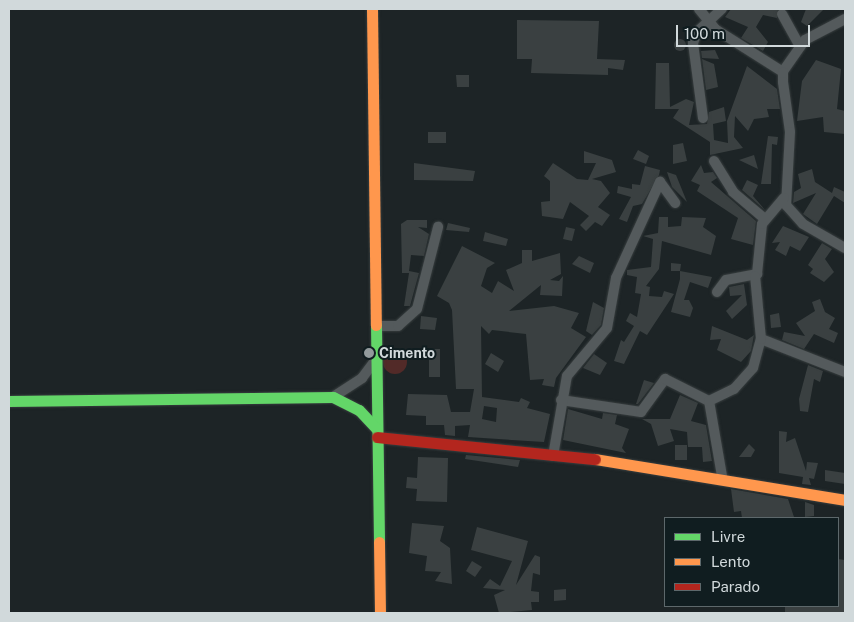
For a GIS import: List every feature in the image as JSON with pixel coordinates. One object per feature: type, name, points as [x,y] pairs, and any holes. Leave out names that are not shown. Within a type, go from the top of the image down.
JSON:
[{"type":"street","points":[[372,9],[377,326],[376,432],[380,613]]},
{"type":"street","points":[[699,9],[708,22],[784,72]]},
{"type":"street","points":[[703,118],[693,43],[697,32],[722,9]]},
{"type":"street","points":[[782,14],[800,46]]},
{"type":"street","points":[[845,19],[800,46],[784,72],[790,132],[784,198],[791,215],[845,248]]},
{"type":"street","points":[[714,161],[733,192],[765,219]]},
{"type":"street","points":[[553,456],[567,376],[607,328],[616,278],[660,182],[675,203]]},
{"type":"street","points":[[709,401],[745,381],[761,339],[755,276],[765,219],[784,198]]},
{"type":"street","points":[[377,326],[398,326],[417,309],[438,227]]},
{"type":"street","points":[[717,292],[726,280],[755,276]]},
{"type":"street","points":[[761,339],[844,370]]},
{"type":"street","points":[[333,397],[362,378],[377,358]]},
{"type":"street","points":[[562,400],[641,412],[665,380],[709,401]]},
{"type":"street","points":[[9,401],[333,397],[358,410],[376,432],[722,476],[845,500]]},
{"type":"street","points":[[709,401],[722,476]]},
{"type":"shaded area","points":[[395,350],[400,351],[406,357],[406,367],[400,373],[395,374],[390,373],[384,367],[383,362],[384,357],[390,351]]},
{"type":"building","points":[[731,9],[778,9],[777,18],[763,15],[756,27],[768,42],[763,51],[741,38],[748,27],[725,17]]},
{"type":"building","points":[[806,9],[824,9],[807,26],[801,22]]},
{"type":"building","points":[[517,20],[599,21],[597,59],[625,60],[623,70],[608,68],[608,75],[531,73],[532,59],[517,59]]},
{"type":"building","points":[[678,39],[682,39],[686,45],[682,51],[678,51],[674,47],[674,43]]},
{"type":"building","points":[[715,50],[719,59],[702,58],[701,51]]},
{"type":"building","points":[[702,59],[714,64],[718,87],[706,90]]},
{"type":"building","points":[[816,60],[841,69],[837,109],[845,111],[845,134],[824,132],[823,117],[797,121],[802,81]]},
{"type":"building","points":[[656,63],[669,63],[670,107],[686,99],[694,102],[689,125],[707,124],[709,112],[724,107],[726,121],[713,124],[714,140],[728,143],[727,121],[747,66],[777,89],[780,109],[767,109],[769,117],[754,119],[748,131],[735,116],[734,137],[743,148],[710,155],[710,142],[673,118],[679,109],[655,109]]},
{"type":"building","points":[[456,75],[469,75],[469,87],[457,87]]},
{"type":"building","points":[[428,132],[446,132],[446,143],[428,143]]},
{"type":"building","points":[[768,136],[778,137],[777,145],[772,144],[771,184],[761,184]]},
{"type":"building","points":[[683,143],[687,161],[673,164],[673,145]]},
{"type":"building","points":[[638,150],[649,156],[646,164],[633,159]]},
{"type":"building","points":[[584,151],[612,160],[616,172],[592,179],[601,181],[610,193],[598,207],[610,215],[602,226],[595,222],[586,231],[580,225],[589,216],[570,202],[563,219],[542,216],[541,202],[550,201],[550,181],[544,176],[553,163],[577,179],[588,180],[596,163],[584,163]]},
{"type":"building","points":[[754,155],[758,169],[739,160]]},
{"type":"building","points":[[414,163],[475,171],[473,181],[414,180]]},
{"type":"building","points":[[701,165],[704,173],[713,172],[717,178],[711,182],[756,221],[753,245],[731,239],[738,218],[697,191],[700,185],[691,181]]},
{"type":"building","points":[[645,166],[660,170],[659,175],[642,204],[633,206],[627,222],[619,219],[631,197],[617,193],[618,186],[632,189],[632,184],[640,185]]},
{"type":"building","points":[[812,169],[815,182],[832,193],[834,187],[845,192],[845,203],[834,196],[817,224],[803,214],[816,193],[793,203],[794,192],[801,188],[798,174]]},
{"type":"building","points":[[667,172],[676,175],[687,202],[672,187]]},
{"type":"building","points":[[747,180],[758,185],[753,196],[765,210],[742,190]]},
{"type":"building","points":[[659,217],[668,217],[668,227],[681,226],[682,217],[706,218],[703,227],[716,236],[711,255],[662,241],[659,269],[646,286],[650,287],[649,296],[662,297],[664,291],[674,294],[647,335],[640,331],[624,364],[614,361],[621,340],[624,342],[634,326],[626,321],[630,313],[637,317],[641,294],[635,293],[637,277],[627,275],[627,270],[651,267],[653,239],[643,236],[658,233]]},
{"type":"building","points":[[407,220],[427,220],[427,228],[418,227],[429,234],[424,256],[411,255],[409,271],[419,273],[410,306],[404,306],[409,273],[402,273],[401,224]]},
{"type":"building","points":[[448,223],[470,228],[469,232],[446,230]]},
{"type":"building","points":[[783,226],[809,237],[800,251],[790,246],[786,256],[775,250],[780,242],[772,243]]},
{"type":"building","points":[[566,227],[575,229],[572,241],[563,239]]},
{"type":"building","points":[[485,232],[508,239],[506,246],[483,241]]},
{"type":"building","points":[[822,243],[832,249],[825,259],[834,272],[824,282],[810,273],[813,269],[808,265]]},
{"type":"building","points":[[462,246],[495,263],[487,268],[481,286],[492,293],[498,281],[514,291],[506,270],[522,263],[522,250],[532,250],[532,261],[560,253],[561,274],[550,280],[559,281],[563,276],[562,296],[540,295],[541,285],[509,311],[554,306],[579,313],[571,328],[586,337],[556,378],[554,387],[542,385],[544,379],[530,380],[526,334],[492,330],[489,334],[481,326],[482,397],[519,402],[521,398],[530,402],[527,408],[550,414],[544,442],[468,437],[470,425],[455,426],[455,436],[445,435],[444,425],[426,425],[426,416],[406,415],[408,394],[447,395],[451,412],[470,412],[474,389],[456,389],[452,310],[449,303],[437,296]],"holes":[[[484,406],[497,408],[496,422],[482,419]]]},
{"type":"building","points":[[579,256],[594,263],[590,273],[572,264]]},
{"type":"building","points":[[671,263],[681,264],[680,271],[671,271]]},
{"type":"building","points":[[680,271],[712,277],[708,288],[690,282],[684,300],[689,300],[693,308],[690,317],[671,312],[680,279]]},
{"type":"building","points":[[744,284],[747,305],[732,319],[726,311],[742,295],[730,296],[729,287]]},
{"type":"building","points":[[820,299],[825,312],[835,318],[829,329],[838,333],[834,343],[814,334],[804,349],[782,340],[784,332],[805,336],[796,323],[815,311],[812,302]]},
{"type":"building","points":[[593,302],[604,308],[601,325],[592,335],[586,331]]},
{"type":"building","points":[[779,313],[781,327],[771,328],[770,315]]},
{"type":"building","points":[[421,316],[437,318],[435,330],[420,329]]},
{"type":"building","points":[[712,326],[747,340],[754,335],[751,351],[741,362],[717,350],[721,339],[710,340]]},
{"type":"building","points":[[429,349],[440,349],[440,377],[429,377]]},
{"type":"building","points":[[491,353],[504,361],[498,372],[485,364]]},
{"type":"building","points":[[594,354],[607,363],[600,375],[583,368]]},
{"type":"building","points":[[808,365],[823,371],[820,382],[814,379],[808,412],[800,411],[799,399]]},
{"type":"building","points":[[644,380],[654,383],[638,404],[636,404]]},
{"type":"building","points":[[680,395],[698,403],[691,421],[706,425],[712,461],[703,462],[702,447],[688,447],[687,432],[670,429],[674,441],[658,446],[651,424],[642,419],[670,419]]},
{"type":"building","points":[[568,409],[602,419],[603,413],[617,415],[615,424],[629,429],[622,448],[626,453],[563,440]]},
{"type":"building","points":[[779,431],[787,432],[786,442],[795,438],[806,471],[807,462],[818,463],[814,479],[809,478],[811,485],[802,484],[803,477],[779,473]]},
{"type":"building","points":[[749,444],[755,450],[751,457],[739,457]]},
{"type":"building","points":[[675,445],[687,445],[687,460],[675,460]]},
{"type":"building","points":[[466,455],[520,460],[518,467],[465,459]]},
{"type":"building","points":[[418,457],[448,458],[447,502],[416,501],[417,489],[406,488],[407,477],[417,478]]},
{"type":"building","points":[[825,470],[845,473],[845,484],[825,481]]},
{"type":"building","points":[[731,489],[788,499],[794,517],[742,517],[741,511],[734,512]]},
{"type":"building","points":[[805,502],[814,505],[814,516],[805,517]]},
{"type":"building","points":[[412,523],[444,526],[440,541],[450,548],[452,584],[435,581],[441,572],[425,571],[427,556],[409,553]]},
{"type":"building","points":[[477,527],[528,541],[516,585],[535,555],[540,557],[540,575],[533,573],[531,591],[539,592],[539,602],[531,602],[532,610],[499,613],[494,595],[505,590],[483,588],[490,579],[500,586],[512,561],[471,550]]},
{"type":"building","points":[[839,559],[845,560],[845,613],[785,613],[785,607],[839,607]]},
{"type":"building","points":[[472,561],[482,567],[475,577],[466,571]]},
{"type":"building","points":[[566,589],[566,600],[554,601],[554,590]]},
{"type":"traffic: fast","points":[[376,325],[379,542]]},
{"type":"traffic: fast","points":[[9,401],[333,397],[359,410],[376,428]]},
{"type":"traffic: slow","points":[[372,9],[376,325]]},
{"type":"traffic: slow","points":[[595,459],[845,500]]},
{"type":"traffic: slow","points":[[379,542],[380,613]]},
{"type":"traffic: jam","points":[[377,437],[595,459]]},
{"type":"place","name":"Cimento","points":[[369,353]]}]
